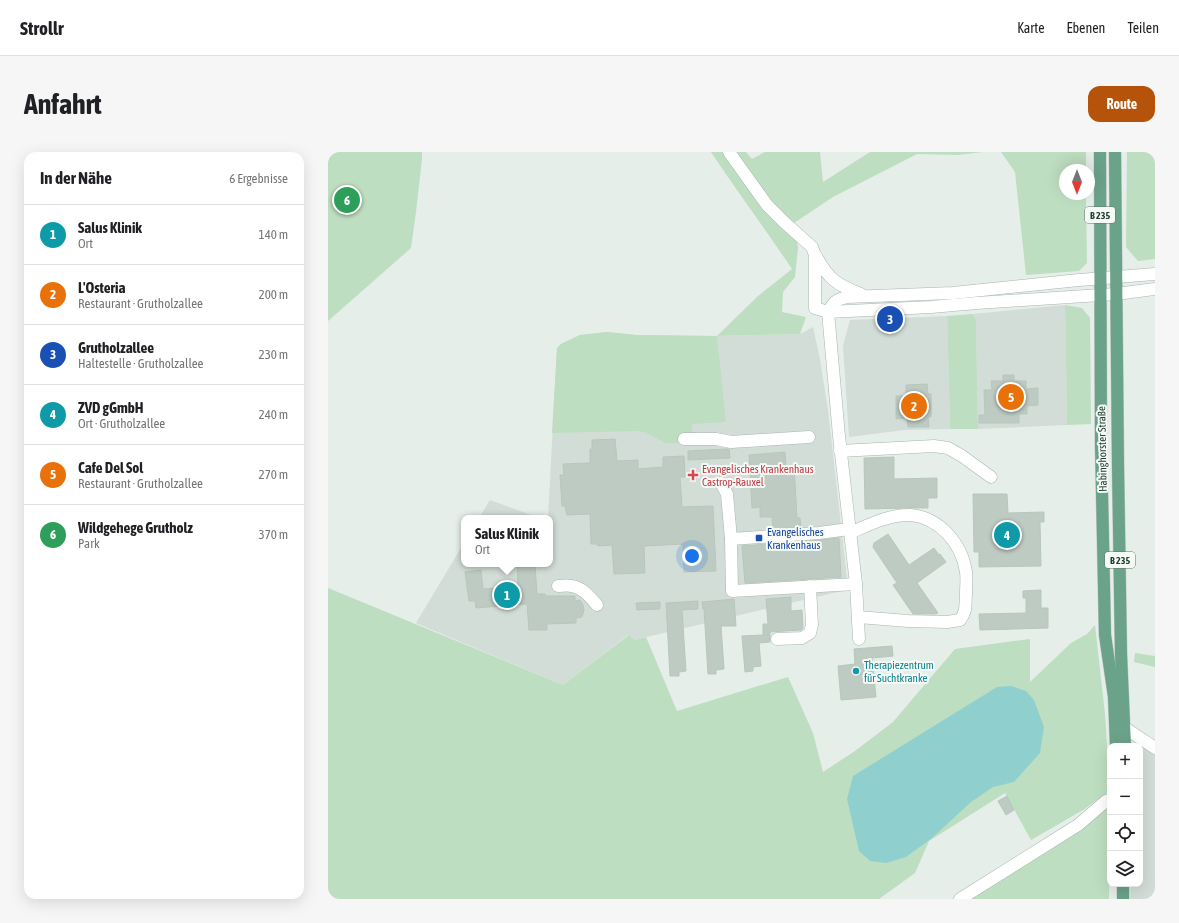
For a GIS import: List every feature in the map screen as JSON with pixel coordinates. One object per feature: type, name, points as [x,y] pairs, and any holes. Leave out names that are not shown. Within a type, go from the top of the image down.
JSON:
[{"type":"main road","name":"Habinghorster Straße","points":[[1100,152],[1101,437],[1105,635],[1114,697],[1116,743]]},
{"type":"main road","name":"Habinghorster Straße","points":[[1115,152],[1118,473],[1121,646],[1125,743]]},
{"type":"main road","points":[[1114,697],[1119,709],[1120,724],[1125,728]]},
{"type":"main road","points":[[1123,887],[1123,899]]},
{"type":"street","points":[[729,152],[768,205],[784,222],[812,247],[820,265],[830,278],[843,287],[866,296]]},
{"type":"street","points":[[815,255],[815,308],[828,312],[930,307],[1116,294],[1155,289]]},
{"type":"street","points":[[859,639],[856,584],[840,451],[828,312],[833,302],[847,297],[953,293],[1155,274]]},
{"type":"street","points":[[684,439],[716,439],[731,442],[809,437]]},
{"type":"street","points":[[840,451],[934,446],[948,448],[962,456],[991,478]]},
{"type":"street","points":[[722,483],[727,494],[731,539],[732,591],[856,584]]},
{"type":"street","points":[[731,539],[850,531],[886,518],[911,515],[934,523],[952,538],[962,556],[967,573],[965,613],[960,620],[947,622],[908,621],[858,617]]},
{"type":"street","points":[[558,586],[571,586],[580,589],[597,605]]},
{"type":"street","points":[[777,639],[802,638],[810,633],[812,626],[810,586]]},
{"type":"street","points":[[1125,728],[1155,748]]},
{"type":"street","points":[[960,899],[1078,825],[1107,801]]},
{"type":"shaded area","points":[[1065,305],[1067,425],[978,429],[976,320],[973,314]]},
{"type":"shaded area","points":[[947,316],[950,429],[905,430],[849,437],[843,346],[850,320]]},
{"type":"shaded area","name":"Evangelisches Krankenhaus Castrop-Rauxel","points":[[813,327],[820,359],[828,410],[847,578],[846,590],[634,640],[628,635],[563,685],[416,623],[461,548],[461,567],[553,567],[553,515],[548,515],[557,348],[561,344],[580,335],[607,332],[636,335],[717,336],[800,334]]},
{"type":"shaded area","points":[[490,500],[531,515],[481,515]]},
{"type":"shaded area","points":[[1143,748],[1155,755],[1155,899],[1130,899],[1131,887],[1143,887]]},
{"type":"green space","points":[[328,152],[422,152],[411,248],[328,321]]},
{"type":"green space","points":[[711,152],[746,152],[752,159],[765,152],[820,152],[823,182],[870,152],[983,152],[958,155],[917,154],[833,197],[794,223],[798,248],[795,277],[783,292],[782,312],[806,317],[800,334],[717,336],[758,296],[792,269]]},
{"type":"green space","points":[[1001,152],[1086,152],[1086,164],[1059,164],[1059,200],[1086,200],[1087,263],[1079,271],[1026,275],[1015,172]]},
{"type":"green space","points":[[1127,152],[1155,152],[1155,259],[1138,261],[1126,247]]},
{"type":"green space","points":[[1065,305],[1082,308],[1090,318],[1091,424],[1067,425]]},
{"type":"green space","points":[[973,314],[976,320],[978,429],[950,429],[947,316]]},
{"type":"green space","points":[[607,332],[636,335],[717,336],[726,422],[692,424],[692,436],[683,443],[665,443],[645,432],[637,431],[552,433],[557,348],[561,344],[580,335]]},
{"type":"green space","points":[[328,588],[563,685],[629,635],[634,640],[646,637],[677,711],[788,677],[813,733],[823,772],[855,751],[893,722],[955,649],[1030,639],[1030,682],[1071,643],[1087,634],[1095,625],[1105,714],[1107,745],[1107,793],[1083,810],[1031,840],[1005,793],[929,841],[915,873],[879,899],[328,899]]},
{"type":"green space","points":[[1135,653],[1155,656],[1155,667],[1134,662]]},
{"type":"green space","points":[[1107,808],[1107,887],[1109,887],[1109,899],[968,899]]},
{"type":"water","points":[[1011,686],[1026,691],[1034,700],[1044,727],[1040,753],[1014,782],[993,787],[971,802],[932,838],[906,857],[886,863],[870,861],[859,851],[847,799],[853,776],[997,687]]},
{"type":"building","points":[[1003,375],[1014,375],[1014,381],[1026,381],[1026,389],[1038,388],[1038,405],[1027,406],[1027,414],[1019,414],[1019,423],[979,423],[979,415],[985,415],[984,390],[992,390],[991,381],[1003,381]]},
{"type":"building","points":[[927,384],[928,394],[931,394],[931,417],[928,417],[929,427],[908,427],[907,418],[896,419],[896,396],[906,396],[906,385]]},
{"type":"building","points":[[615,439],[617,461],[638,460],[638,469],[663,467],[663,457],[684,456],[685,477],[680,477],[682,507],[713,506],[716,571],[684,572],[683,544],[644,546],[645,573],[614,574],[612,545],[598,546],[597,544],[591,544],[590,514],[567,515],[565,506],[562,506],[560,475],[564,475],[563,464],[590,463],[590,449],[592,449],[592,440]]},
{"type":"building","points":[[729,449],[730,458],[688,460],[688,451]]},
{"type":"building","points":[[785,452],[786,466],[794,466],[797,518],[800,518],[801,527],[773,529],[772,517],[760,517],[760,507],[752,508],[749,455]]},
{"type":"building","points":[[894,457],[894,479],[937,478],[937,498],[928,498],[928,508],[865,509],[864,458]]},
{"type":"building","points":[[973,494],[1007,494],[1008,513],[1044,512],[1044,522],[1040,522],[1041,566],[979,567],[979,552],[974,552]]},
{"type":"building","points":[[888,534],[909,565],[934,548],[946,562],[917,583],[938,613],[913,614],[893,585],[897,583],[873,547],[874,543]]},
{"type":"building","points":[[839,538],[841,577],[745,583],[742,546]]},
{"type":"building","points":[[517,567],[535,567],[537,594],[545,594],[545,596],[575,596],[575,601],[580,600],[583,605],[584,610],[582,617],[576,618],[576,623],[547,624],[547,630],[529,630],[527,604],[476,608],[475,601],[469,601],[465,572],[481,570],[483,589],[518,587]]},
{"type":"building","points":[[1041,590],[1041,608],[1048,608],[1048,628],[980,630],[979,614],[1026,613],[1026,598],[1023,598],[1023,591]]},
{"type":"building","points":[[791,597],[791,611],[802,610],[803,628],[801,630],[770,632],[770,642],[759,643],[761,666],[753,667],[753,671],[745,672],[742,636],[763,635],[763,624],[768,624],[766,599]]},
{"type":"building","points":[[734,599],[736,626],[721,626],[724,669],[716,670],[716,674],[708,674],[704,609],[702,602]]},
{"type":"building","points":[[698,601],[698,609],[682,610],[686,671],[679,672],[679,676],[670,676],[666,603]]},
{"type":"building","points":[[660,602],[660,609],[637,610],[636,603]]},
{"type":"building","name":"Therapiezentrum für Suchtkranke","points":[[892,646],[893,656],[872,658],[876,697],[841,700],[838,666],[855,664],[854,649]]},
{"type":"building","points":[[1007,796],[1014,810],[1006,815],[998,801]]},
{"type":"place","name":"Wildgehege Grutholz","points":[[347,200]]},
{"type":"place","name":"Grutholzallee","points":[[890,319]]},
{"type":"place","name":"Cafe Del Sol","points":[[1011,397]]},
{"type":"place","name":"L'Osteria","points":[[914,406]]},
{"type":"place","name":"Evangelisches Krankenhaus Castrop-Rauxel","points":[[693,475]]},
{"type":"place","name":"ZVD gGmbH","points":[[1007,535]]},
{"type":"place","name":"Evangelisches Krankenhaus","points":[[759,538]]},
{"type":"place","name":"Salus Klinik","points":[[507,595]]},
{"type":"place","name":"Therapiezentrum für Suchtkranke","points":[[856,671]]}]
